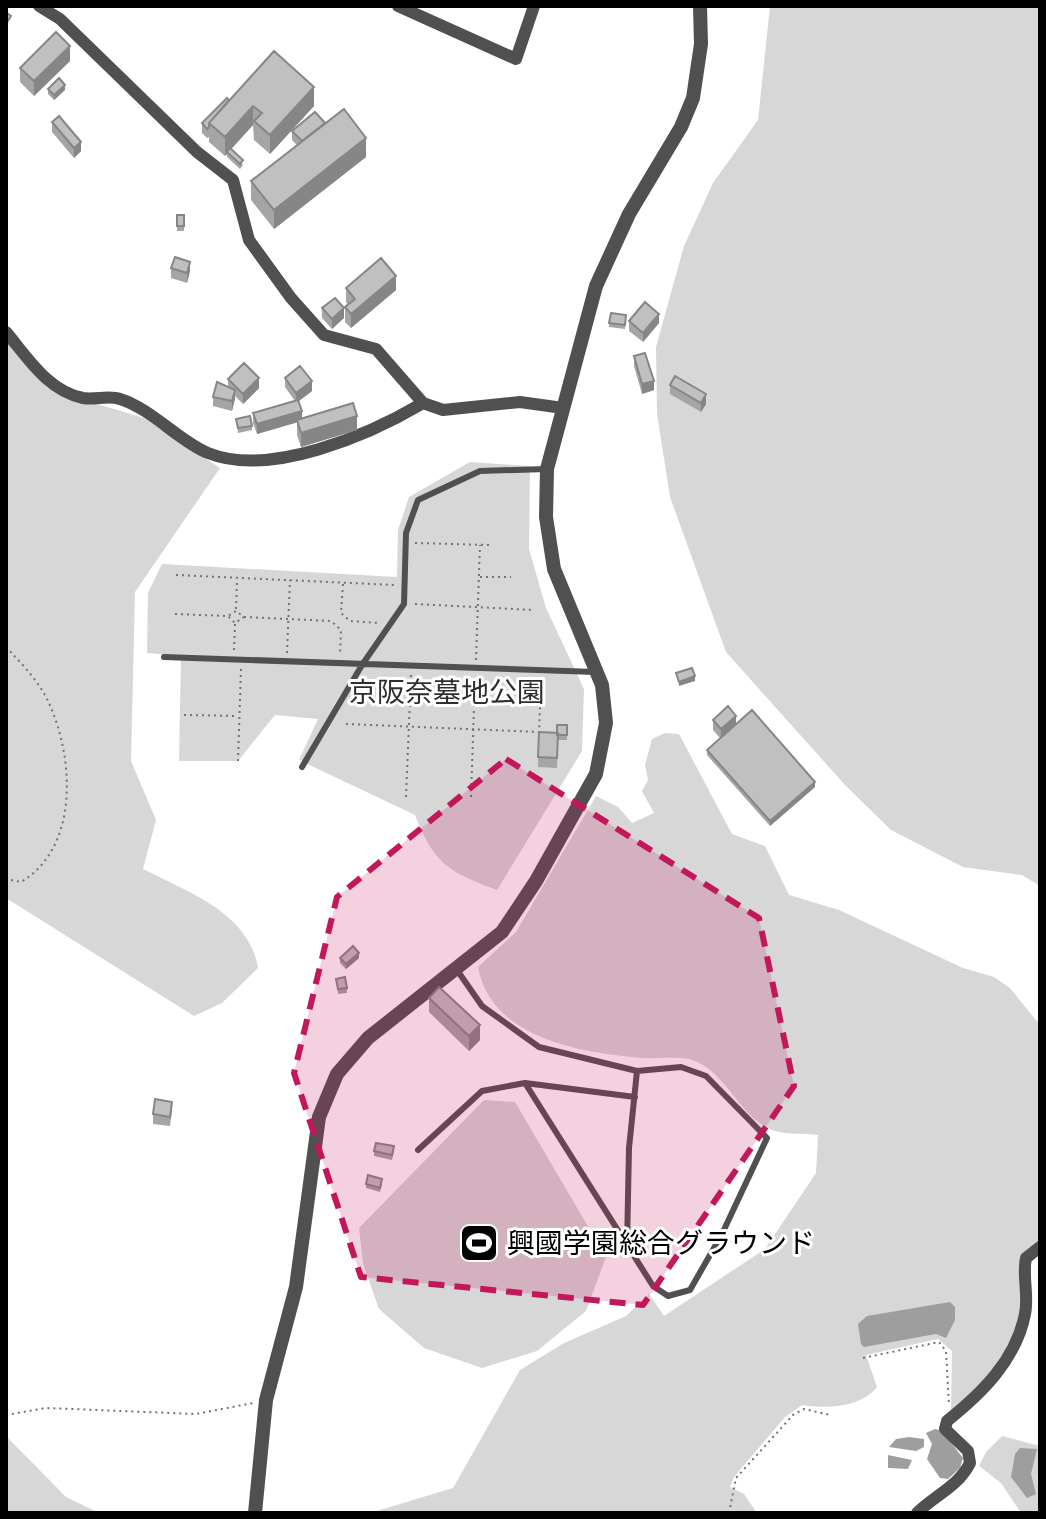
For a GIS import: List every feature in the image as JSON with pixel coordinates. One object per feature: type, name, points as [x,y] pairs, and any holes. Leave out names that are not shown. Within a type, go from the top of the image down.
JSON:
[{"type":"street","points":[[39,6],[60,19],[197,152],[233,180],[249,240],[291,298],[324,335],[376,349],[423,403],[443,410],[520,402],[563,408]]},
{"type":"street","points":[[398,6],[516,59],[534,6]]},
{"type":"street","points":[[255,1513],[266,1400],[296,1287],[319,1117],[337,1074],[368,1038],[502,932],[536,881],[596,774],[606,723],[602,685],[554,569],[546,517],[547,469],[596,286],[629,214],[681,127],[693,98],[701,44],[700,6]]},
{"type":"street","points":[[6,332],[45,378],[64,393],[86,399],[118,398],[173,428],[206,452],[227,458],[258,460],[306,452],[380,428],[423,403]]},
{"type":"street","points":[[917,1513],[933,1497],[952,1487],[970,1463],[968,1451],[945,1429],[947,1421],[989,1386],[1012,1349],[1025,1315],[1026,1258],[1040,1247]]},
{"type":"lane","points":[[302,767],[362,665],[404,604],[407,586],[406,533],[418,500],[480,471],[547,469]]},
{"type":"lane","points":[[164,657],[542,673],[596,672]]},
{"type":"lane","points":[[457,970],[482,1006],[539,1047],[637,1071],[681,1067],[706,1076],[767,1138],[722,1234],[690,1290],[668,1296],[653,1286],[525,1083]]},
{"type":"lane","points":[[627,1245],[637,1071]]},
{"type":"lane","points":[[418,1150],[482,1091],[525,1083],[635,1097]]},
{"type":"path","points":[[407,543],[490,545]]},
{"type":"path","points":[[176,575],[407,586]]},
{"type":"path","points":[[479,577],[511,577]]},
{"type":"path","points":[[236,611],[237,578]]},
{"type":"path","points":[[287,662],[290,580]]},
{"type":"path","points":[[331,621],[341,613],[343,583]]},
{"type":"path","points":[[404,604],[534,610]]},
{"type":"path","points":[[175,614],[228,616],[236,611]]},
{"type":"path","points":[[236,611],[244,617],[331,621],[341,630]]},
{"type":"path","points":[[341,613],[350,621],[391,623]]},
{"type":"path","points":[[228,616],[235,623],[238,761]]},
{"type":"path","points":[[235,623],[244,617]]},
{"type":"path","points":[[340,664],[341,630],[350,621]]},
{"type":"path","points":[[6,647],[31,674],[48,700],[67,768],[66,802],[58,842],[36,873],[21,882],[6,879]]},
{"type":"path","points":[[406,797],[411,667]]},
{"type":"path","points":[[346,724],[539,732],[542,673]]},
{"type":"path","points":[[184,715],[239,716]]},
{"type":"path","points":[[863,1358],[939,1342],[943,1346],[949,1405],[941,1423],[945,1429]]},
{"type":"path","points":[[6,1415],[46,1408],[196,1414],[266,1400]]},
{"type":"path","points":[[729,1513],[736,1478],[793,1415],[804,1409],[830,1415]]},
{"type":"highlighted area","points":[[506,759],[759,918],[794,1086],[643,1305],[361,1277],[294,1073],[337,897]]},
{"type":"green space","points":[[770,6],[1040,6],[1040,886],[1022,875],[963,867],[891,830],[845,785],[726,652],[670,497],[657,414],[656,347],[684,246],[713,183],[758,120]]},
{"type":"green space","points":[[6,329],[57,392],[144,418],[220,468],[135,592],[131,761],[156,820],[143,869],[197,896],[230,919],[243,933],[258,968],[222,1003],[194,1016],[6,898]]},
{"type":"green space","name":"京阪奈墓地公園","points":[[470,462],[530,466],[529,549],[546,608],[584,689],[582,751],[497,890],[467,878],[445,864],[429,845],[415,815],[299,760],[318,719],[275,715],[238,761],[179,761],[181,656],[147,653],[148,593],[162,564],[397,577],[398,530],[409,497]]},
{"type":"green space","points":[[665,733],[679,734],[732,834],[765,846],[789,895],[839,910],[963,968],[994,977],[1010,988],[1040,1025],[1040,1243],[1028,1248],[1019,1264],[1021,1314],[1010,1346],[983,1384],[951,1413],[952,1351],[938,1339],[866,1355],[877,1387],[870,1394],[842,1405],[802,1405],[785,1417],[734,1477],[730,1487],[744,1494],[757,1513],[370,1513],[453,1488],[520,1370],[564,1343],[626,1316],[649,1294],[664,1316],[765,1249],[816,1173],[818,1135],[780,1132],[763,1125],[704,1065],[686,1059],[593,1052],[542,1038],[501,1011],[486,991],[478,967],[516,932],[596,796],[618,807],[632,823],[654,813],[642,791],[648,780],[645,765],[652,739]]},
{"type":"green space","name":"興國学園総合グラウンド","points":[[484,1100],[515,1102],[606,1257],[586,1311],[537,1351],[482,1368],[424,1348],[379,1309],[363,1264],[359,1228]]},
{"type":"green space","points":[[6,1436],[66,1497],[99,1513],[6,1513]]},
{"type":"green space","points":[[1002,1436],[1040,1446],[1040,1513],[1021,1513],[1001,1483],[979,1466],[986,1452]]},
{"type":"shaded area","points":[[950,1302],[955,1307],[955,1320],[946,1338],[936,1334],[864,1347],[861,1344],[858,1324],[867,1316]]},
{"type":"shaded area","points":[[935,1429],[942,1431],[963,1458],[960,1468],[948,1479],[940,1478],[927,1459],[932,1444],[926,1433]]},
{"type":"shaded area","points":[[896,1439],[924,1439],[924,1447],[916,1451],[889,1447]]},
{"type":"shaded area","points":[[1020,1448],[1037,1449],[1031,1474],[1036,1494],[1027,1498],[1011,1477],[1015,1454]]},
{"type":"shaded area","points":[[888,1455],[912,1460],[908,1469],[888,1468]]},
{"type":"building","points":[[56,32],[70,46],[34,81],[20,68]]},
{"type":"building","points":[[274,51],[314,87],[270,135],[254,121],[262,113],[253,106],[225,137],[209,123]]},
{"type":"building","points":[[59,78],[65,85],[54,95],[48,89]]},
{"type":"building","points":[[227,98],[229,100],[207,129],[202,123]]},
{"type":"building","points":[[344,109],[366,138],[274,210],[251,181]]},
{"type":"building","points":[[315,112],[325,123],[302,141],[292,131]]},
{"type":"building","points":[[59,116],[81,142],[74,148],[52,122]]},
{"type":"building","points":[[230,148],[243,160],[240,164],[227,152]]},
{"type":"building","points":[[177,215],[184,215],[184,226],[177,226]]},
{"type":"building","points":[[175,257],[190,262],[187,273],[171,268]]},
{"type":"building","points":[[381,258],[396,276],[351,314],[345,307],[355,299],[346,288]]},
{"type":"building","points":[[335,298],[344,308],[332,319],[322,308]]},
{"type":"building","points":[[645,302],[659,314],[643,333],[629,321]]},
{"type":"building","points":[[611,313],[626,315],[625,325],[609,323]]},
{"type":"building","points":[[645,353],[654,381],[642,384],[634,356]]},
{"type":"building","points":[[244,363],[259,378],[243,394],[228,379]]},
{"type":"building","points":[[300,366],[312,381],[296,393],[285,378]]},
{"type":"building","points":[[675,376],[706,394],[701,403],[670,385]]},
{"type":"building","points":[[217,382],[235,390],[232,401],[213,397]]},
{"type":"building","points":[[298,400],[302,411],[257,424],[253,413]]},
{"type":"building","points":[[353,403],[357,416],[301,433],[297,420]]},
{"type":"building","points":[[250,416],[252,426],[238,428],[236,419]]},
{"type":"building","points":[[692,668],[695,676],[679,682],[676,673]]},
{"type":"building","points":[[728,706],[736,716],[721,729],[713,720]]},
{"type":"building","points":[[752,710],[815,782],[770,821],[707,750]]},
{"type":"building","points":[[557,725],[567,725],[567,735],[557,735]]},
{"type":"building","points":[[539,732],[558,733],[557,758],[538,757]]},
{"type":"building","points":[[353,946],[359,953],[346,964],[340,958]]},
{"type":"building","points":[[345,977],[347,988],[338,989],[336,979]]},
{"type":"building","points":[[439,987],[480,1025],[469,1036],[429,998]]},
{"type":"building","points":[[155,1099],[172,1102],[170,1117],[153,1114]]},
{"type":"building","points":[[376,1143],[394,1146],[392,1155],[374,1151]]},
{"type":"building","points":[[368,1175],[382,1179],[380,1188],[366,1184]]},
{"type":"place","name":"興國学園総合グラウンド","points":[[479,1243]]}]
